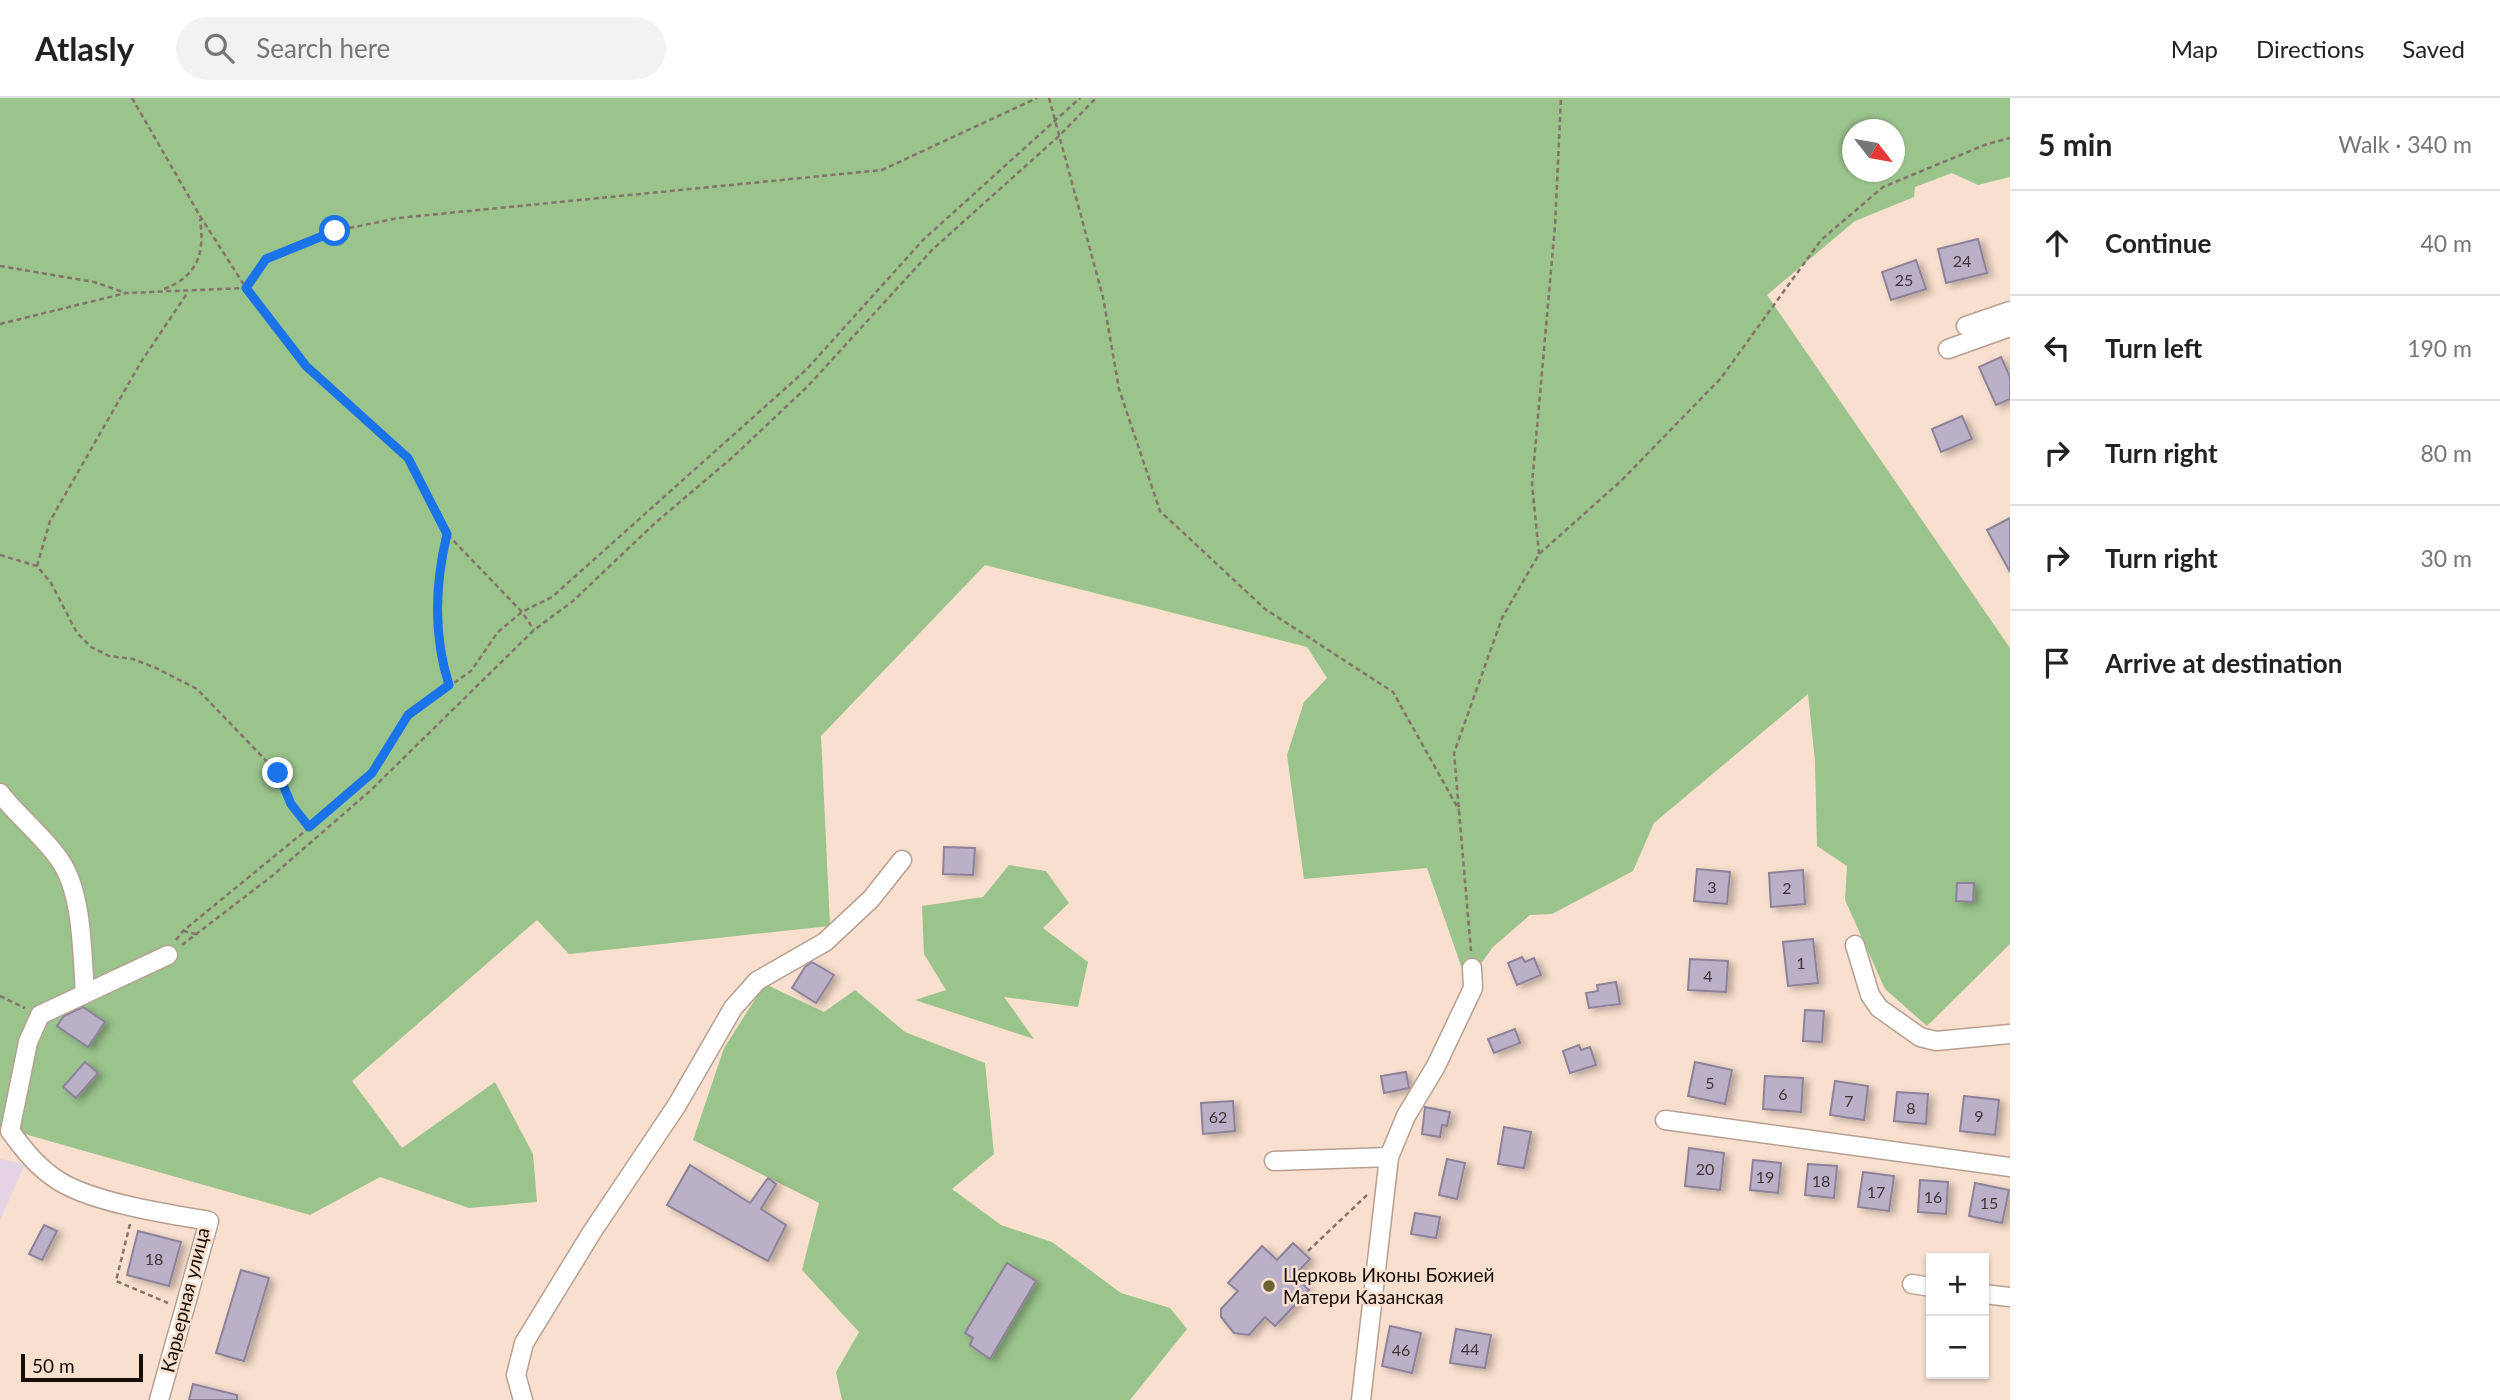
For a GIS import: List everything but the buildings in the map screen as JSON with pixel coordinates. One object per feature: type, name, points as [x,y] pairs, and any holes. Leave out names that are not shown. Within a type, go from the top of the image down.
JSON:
[{"type":"street","points":[[1966,326],[2010,311]]},
{"type":"street","points":[[1948,349],[2010,327]]},
{"type":"street","points":[[0,793],[62,862],[77,906],[85,994]]},
{"type":"street","points":[[523,1400],[516,1375],[524,1343],[592,1233],[677,1105],[733,1008],[757,981],[825,942],[871,899],[902,860]]},
{"type":"street","points":[[1855,945],[1870,995],[1879,1008],[1920,1037],[1936,1041],[2010,1034]]},
{"type":"street","points":[[40,1016],[172,948]]},
{"type":"street","points":[[1361,1400],[1385,1178],[1390,1157],[1406,1116],[1436,1066],[1473,988],[1472,968]]},
{"type":"street","name":"Карьерная улица","points":[[40,1016],[28,1042],[10,1131],[30,1158],[60,1182],[135,1207],[209,1222],[159,1400]]},
{"type":"street","points":[[1665,1121],[2010,1167]]},
{"type":"street","points":[[1274,1161],[1390,1157]]},
{"type":"street","points":[[1912,1284],[1926,1286]]},
{"type":"street","points":[[1989,1295],[2010,1297]]},
{"type":"path","points":[[132,98],[200,216],[246,288],[306,366],[408,458],[447,534],[522,612],[534,630]]},
{"type":"path","points":[[246,288],[266,259],[335,231],[398,219],[882,170],[1037,98]]},
{"type":"path","points":[[1049,98],[1103,297],[1119,389],[1160,511],[1265,609],[1393,692],[1461,813]]},
{"type":"path","points":[[172,948],[183,931],[372,773],[408,715],[471,671],[498,632],[522,612],[552,597],[806,370],[923,240],[1080,98]]},
{"type":"path","points":[[172,948],[196,934],[272,876],[370,791],[534,630],[573,601],[654,524],[799,395],[933,250],[1059,136],[1096,98]]},
{"type":"path","points":[[1539,554],[1532,484],[1545,353],[1561,98]]},
{"type":"path","points":[[1472,968],[1454,753],[1502,618],[1539,554],[1621,481],[1721,378],[1821,240],[1883,187],[1987,144],[2010,138]]},
{"type":"path","points":[[160,290],[181,283],[191,273],[203,239],[200,216]]},
{"type":"path","points":[[0,266],[94,282],[127,293]]},
{"type":"path","points":[[0,324],[127,293],[246,288]]},
{"type":"path","points":[[37,566],[50,521],[142,362],[188,292]]},
{"type":"path","points":[[447,534],[438,570],[436,599],[449,685]]},
{"type":"path","points":[[0,555],[37,566],[51,583],[77,633],[91,647],[108,656],[133,659],[156,668],[197,689],[278,773],[291,804],[309,827]]},
{"type":"path","points":[[183,931],[196,934]]},
{"type":"path","points":[[0,996],[40,1016]]},
{"type":"path","points":[[1308,1251],[1333,1224],[1385,1178]]},
{"type":"path","points":[[135,1207],[116,1281],[184,1309]]},
{"type":"shaded area","points":[[0,1159],[25,1164],[0,1220]]},
{"type":"green space","points":[[0,98],[2010,98],[2010,177],[1978,185],[1952,173],[1915,187],[1914,197],[1855,221],[1767,295],[2010,648],[2010,944],[1927,1026],[1885,989],[1845,900],[1847,866],[1817,846],[1815,761],[1808,694],[1654,823],[1633,871],[1552,914],[1530,915],[1493,947],[1467,983],[1427,868],[1304,879],[1287,755],[1304,702],[1327,678],[1307,647],[985,565],[821,736],[830,926],[569,954],[537,920],[352,1081],[402,1148],[495,1082],[533,1154],[537,1202],[469,1208],[380,1177],[310,1215],[0,1127]]},
{"type":"green space","points":[[1009,865],[1046,871],[1069,903],[1043,928],[1088,962],[1078,1007],[1004,997],[1034,1039],[915,1000],[946,990],[924,954],[922,906],[983,897]]},
{"type":"green space","points":[[765,984],[824,1012],[855,990],[905,1032],[985,1063],[994,1154],[952,1189],[1001,1225],[1052,1242],[1121,1293],[1170,1308],[1187,1329],[1130,1400],[842,1400],[836,1372],[859,1332],[802,1270],[819,1203],[693,1140],[724,1048]]},
{"type":"place","name":"Церковь Иконы Божией Матери Казанская","points":[[1269,1286]]},
{"type":"route","points":[[278,773],[291,804],[309,827],[372,773],[408,715],[449,685],[444,670],[436,599],[438,570],[447,534],[408,458],[306,366],[246,288],[266,259],[335,231]]}]
